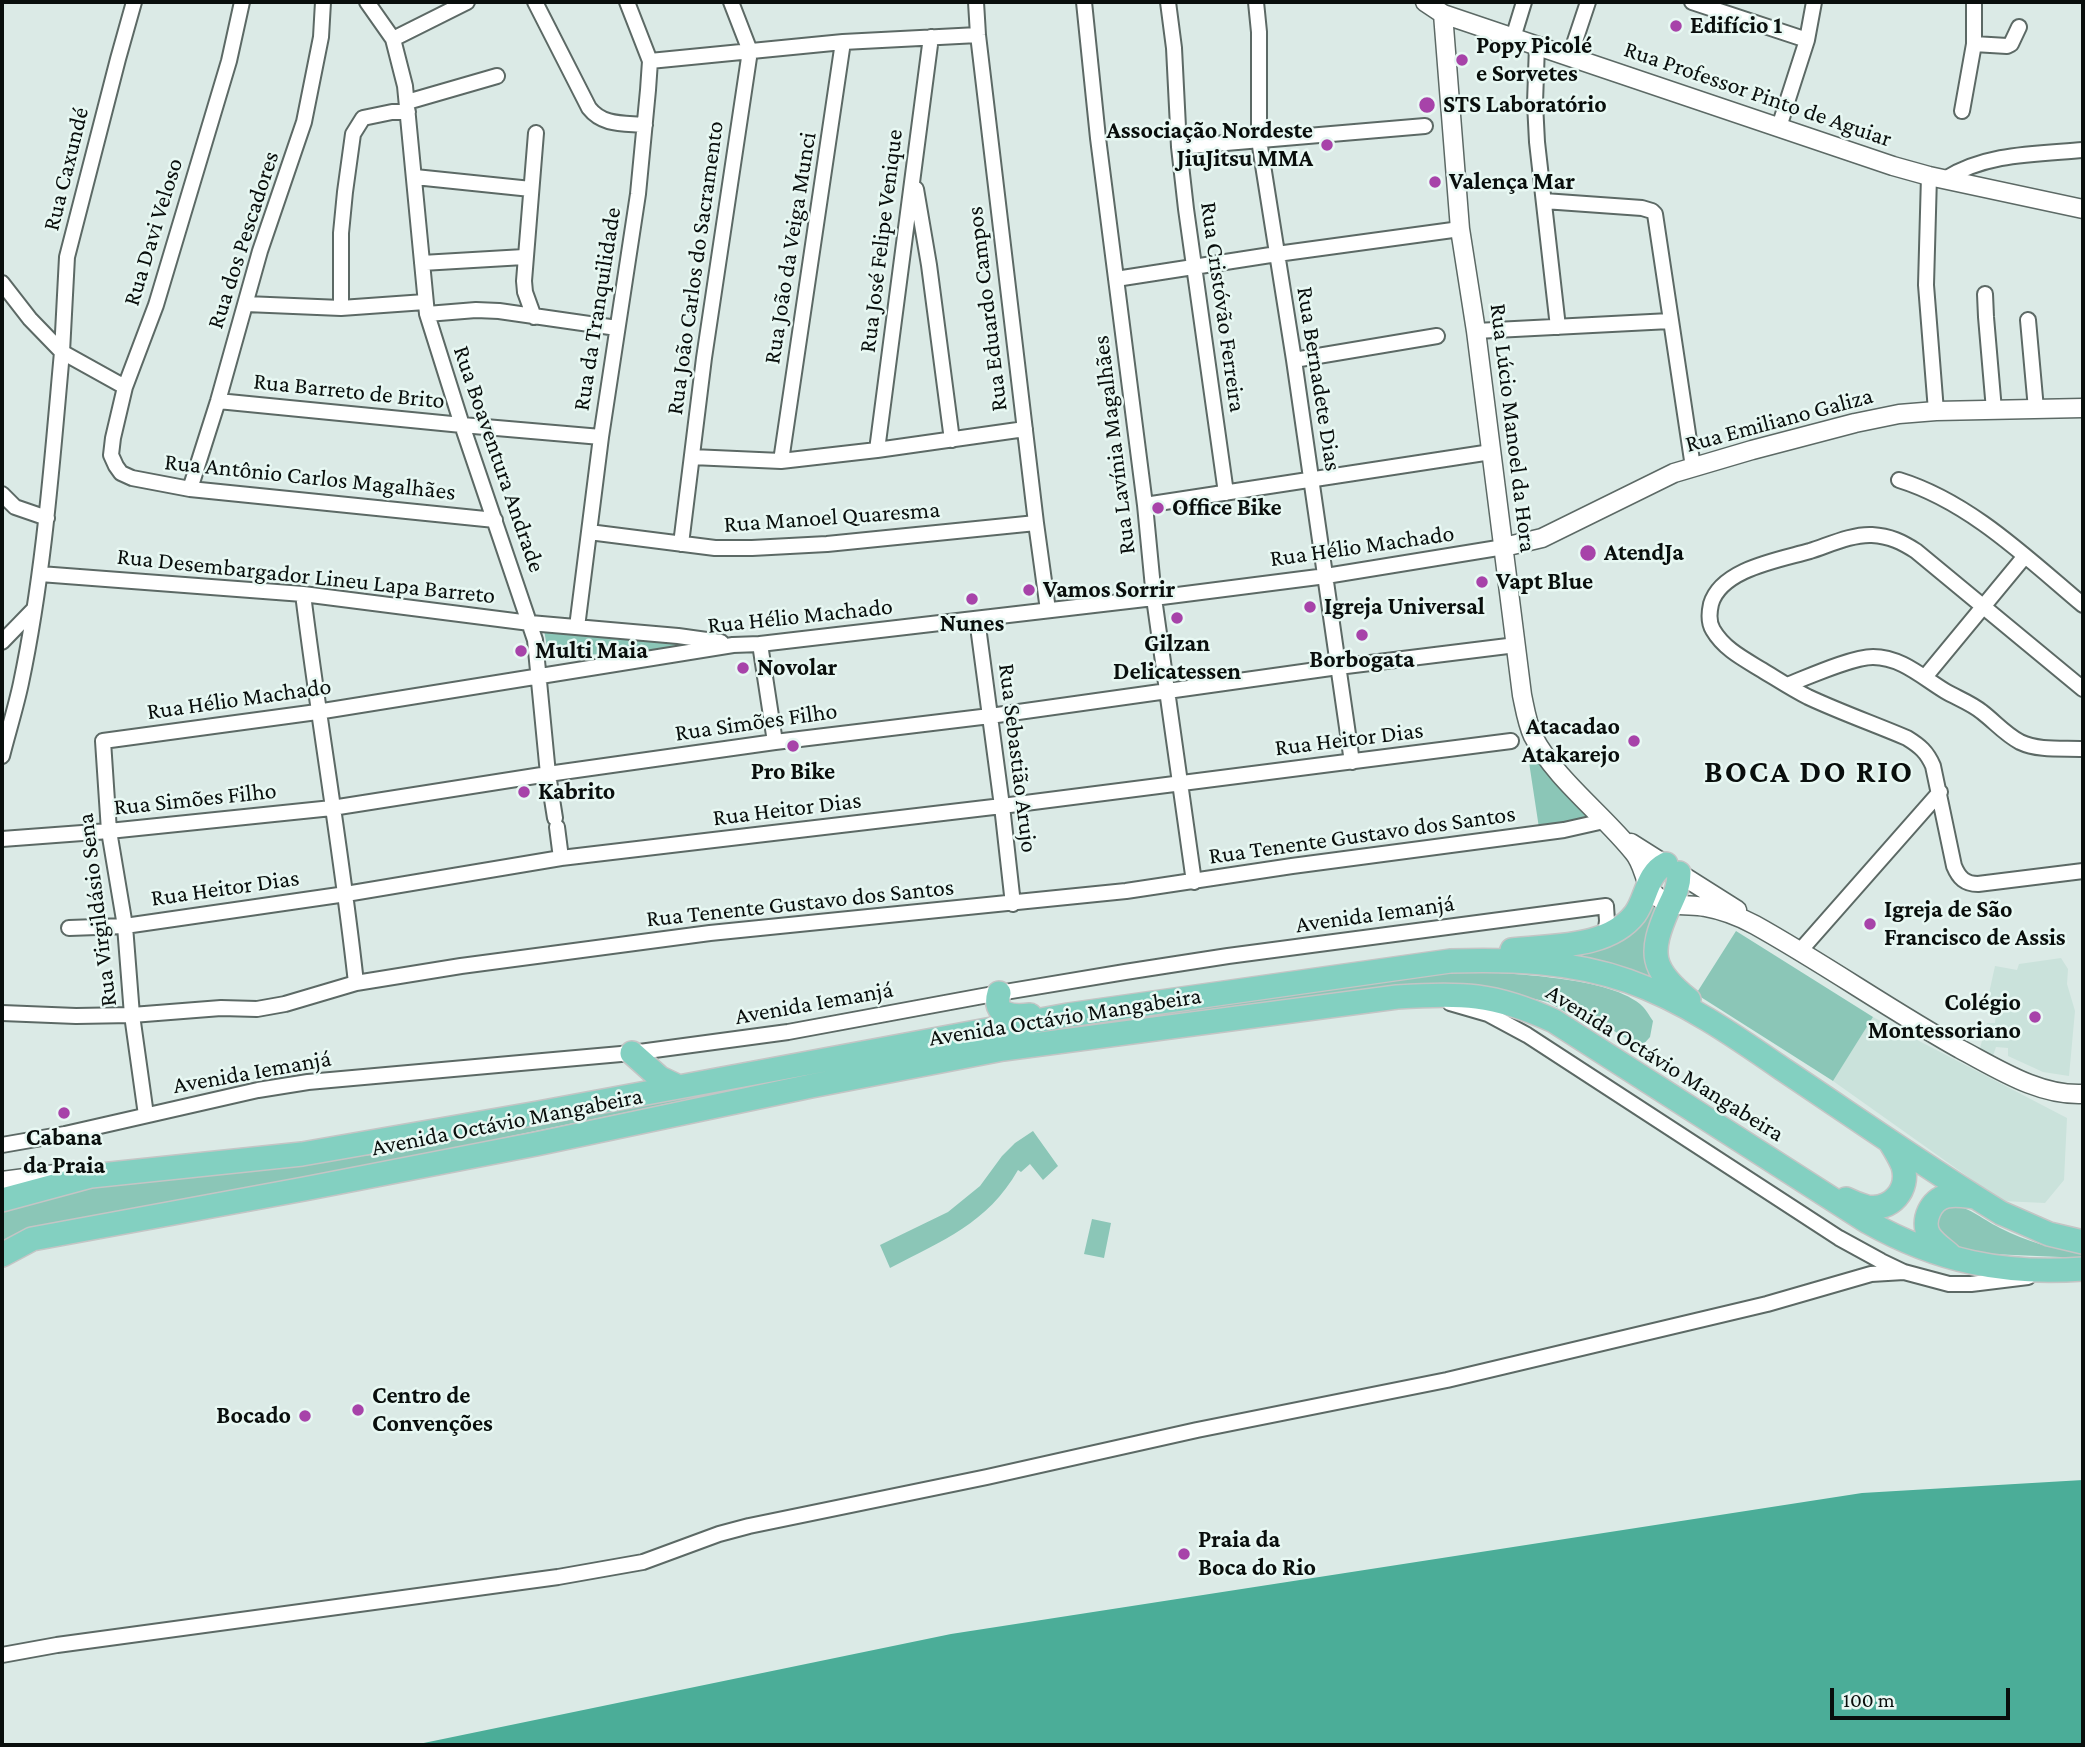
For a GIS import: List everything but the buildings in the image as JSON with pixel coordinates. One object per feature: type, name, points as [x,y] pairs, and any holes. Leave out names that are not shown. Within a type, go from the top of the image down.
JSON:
[{"type":"main road","points":[[1450,961],[1605,936],[1635,914],[1656,871],[1672,869],[1679,888],[1656,941],[1658,965],[1671,984],[1732,1035]]},
{"type":"main road","name":"Avenida Octávio Mangabeira","points":[[2,1200],[91,1176],[303,1154],[1068,1015],[1450,961],[1522,960],[1610,975],[1670,999],[1732,1035],[1975,1197],[2026,1225],[2083,1242]]},
{"type":"main road","points":[[999,993],[996,1002],[999,1009],[1014,1017],[1051,1013],[1068,1015]]},
{"type":"main road","name":"Avenida Octávio Mangabeira","points":[[2,1255],[32,1239],[536,1144],[1003,1049],[1397,997],[1448,994],[1482,996],[1508,1002],[1543,1016],[1580,1036],[1816,1189],[1888,1233],[1919,1247],[1959,1261],[2007,1269],[2078,1270]]},
{"type":"main road","points":[[632,1053],[660,1078],[679,1087]]},
{"type":"main road","points":[[1816,1189],[1867,1207],[1880,1207],[1888,1203],[1901,1192],[1905,1176],[1903,1165],[1888,1140]]},
{"type":"main road","points":[[1959,1261],[1930,1236],[1925,1222],[1929,1210],[1943,1196],[1975,1197]]},
{"type":"street","name":"Rua Caxundé","points":[[2,756],[21,684],[40,574],[62,352],[67,257],[134,2]]},
{"type":"street","name":"Rua Davi Veloso","points":[[121,473],[111,455],[125,387],[156,305],[229,61],[242,2]]},
{"type":"street","name":"Rua dos Pescadores","points":[[190,489],[260,251],[307,111],[321,37],[323,2]]},
{"type":"street","points":[[367,2],[393,39],[467,2]]},
{"type":"street","points":[[535,2],[596,117],[618,123],[645,125]]},
{"type":"street","name":"Rua da Tranquilidade","points":[[577,627],[601,437],[638,194],[645,125],[650,61],[626,2]]},
{"type":"street","name":"Rua João Carlos do Sacramento","points":[[681,544],[704,358],[750,51],[731,2]]},
{"type":"street","name":"Rua Eduardo Campos","points":[[976,2],[1048,610]]},
{"type":"street","name":"Rua Lavínia Magalhães","points":[[1084,2],[1154,598],[1194,882]]},
{"type":"street","name":"Rua Cristóvão Ferreira","points":[[1168,2],[1174,48],[1179,147],[1192,267],[1226,493]]},
{"type":"street","name":"Rua Bernadete Dias","points":[[1256,2],[1259,32],[1259,140],[1352,762]]},
{"type":"street","name":"Rua Professor Pinto de Aguiar","points":[[1425,2],[1443,14],[1892,166],[2083,209]]},
{"type":"street","points":[[1513,37],[1524,2]]},
{"type":"street","points":[[1570,56],[1588,2]]},
{"type":"street","points":[[1692,2],[1807,40]]},
{"type":"street","points":[[1779,127],[1807,40],[1814,2]]},
{"type":"street","points":[[1962,111],[1974,44],[1974,2]]},
{"type":"street","name":"Rua Lúcio Manoel da Hora","points":[[1443,14],[1460,229],[1476,331],[1525,711],[1534,737],[1566,780],[1610,827]]},
{"type":"street","points":[[1974,44],[2007,46],[2011,44],[2019,27]]},
{"type":"street","points":[[650,61],[843,42],[978,35]]},
{"type":"street","name":"Rua José Felipe Venique","points":[[877,450],[932,37]]},
{"type":"street","name":"Rua Boaventura Andrade","points":[[393,39],[407,107],[426,308],[462,425],[535,640],[548,774],[561,859]]},
{"type":"street","name":"Rua João da Veiga Munci","points":[[781,461],[843,42]]},
{"type":"street","points":[[1537,45],[1537,142],[1558,327]]},
{"type":"street","points":[[341,308],[341,233],[354,134],[363,118],[392,112],[497,76]]},
{"type":"street","points":[[1179,147],[1425,126]]},
{"type":"street","points":[[534,317],[525,292],[524,257],[536,133]]},
{"type":"street","points":[[1936,411],[1926,285],[1937,177],[1985,160],[2083,150]]},
{"type":"street","points":[[913,176],[929,265],[951,440]]},
{"type":"street","points":[[415,177],[531,188]]},
{"type":"street","points":[[1544,201],[1652,211],[1656,220],[1693,467]]},
{"type":"street","points":[[1116,279],[1460,229]]},
{"type":"street","points":[[422,263],[524,257]]},
{"type":"street","points":[[2,284],[62,352],[125,387]]},
{"type":"street","points":[[1985,294],[1994,410]]},
{"type":"street","points":[[246,304],[476,310],[617,328]]},
{"type":"street","points":[[2028,320],[2036,409]]},
{"type":"street","points":[[1476,331],[1670,321]]},
{"type":"street","points":[[1294,360],[1437,336]]},
{"type":"street","name":"Rua Barreto de Brito","points":[[218,401],[601,437]]},
{"type":"street","name":"Rua Emiliano Galiza","points":[[1504,547],[1542,538],[1653,483],[1693,467],[1856,423],[1899,414],[1936,411],[2083,408]]},
{"type":"street","points":[[692,457],[781,461],[1025,429]]},
{"type":"street","points":[[1145,505],[1491,452]]},
{"type":"street","name":"Rua Antônio Carlos Magalhães","points":[[121,473],[144,481],[190,489],[495,520]]},
{"type":"street","points":[[1899,480],[1920,486],[1954,505],[2025,556],[2082,603]]},
{"type":"street","points":[[2,494],[15,507],[47,518]]},
{"type":"street","name":"Rua Manoel Quaresma","points":[[589,532],[715,548],[779,547],[1036,523]]},
{"type":"street","points":[[2083,689],[1916,551],[1902,542],[1886,537],[1868,535],[1849,539],[1734,576],[1721,586],[1713,598],[1709,612],[1711,627],[1720,641],[1736,655],[1808,697],[1907,738],[1920,746],[1933,766],[1954,866],[1964,881],[1978,884],[2083,871]]},
{"type":"street","name":"Rua Hélio Machado","points":[[103,741],[317,712],[733,645],[1154,598],[1326,576],[1504,547]]},
{"type":"street","points":[[1925,677],[2025,556]]},
{"type":"street","name":"Rua Desembargador Lineu Lapa Barreto","points":[[40,574],[303,594],[530,623],[678,636],[733,645]]},
{"type":"street","points":[[303,594],[317,712],[346,894],[356,983]]},
{"type":"street","points":[[2,642],[34,609]]},
{"type":"street","name":"Rua Sebastião Arujo","points":[[977,619],[1013,904]]},
{"type":"street","points":[[760,643],[775,742]]},
{"type":"street","name":"Rua Simões Filho","points":[[2,839],[332,808],[775,742],[1516,645]]},
{"type":"street","points":[[1787,685],[1870,657],[1885,658],[1925,677],[1981,711],[2008,735],[2021,742],[2035,747],[2083,749]]},
{"type":"street","name":"Rua Virgildásio Sena","points":[[103,741],[108,831],[125,926],[132,1015],[146,1115]]},
{"type":"street","name":"Rua Heitor Dias","points":[[69,928],[125,926],[561,859],[1511,741]]},
{"type":"street","points":[[1799,952],[1940,792]]},
{"type":"street","points":[[1610,827],[1735,908],[1753,924]]},
{"type":"street","points":[[1610,827],[1640,861],[1648,887],[1661,900],[1671,904],[1718,910],[1753,924],[1895,1012],[1989,1065],[2036,1086],[2078,1094]]},
{"type":"street","name":"Rua Tenente Gustavo dos Santos","points":[[2,1013],[76,1016],[222,1008],[257,1009],[285,1004],[356,983],[461,966],[710,933],[1013,904],[1194,882],[1292,866],[1564,830],[1610,827]]},
{"type":"street","name":"Avenida Iemanjá","points":[[2,1146],[258,1090],[308,1082],[632,1053],[809,1029],[999,993],[1228,956],[1605,906],[1605,936]]},
{"type":"street","points":[[1397,997],[1443,1001],[1488,1014],[1507,1023],[1839,1238],[1904,1272],[1949,1284],[1971,1284],[2078,1270]]},
{"type":"street","points":[[2,1181],[64,1174],[91,1176]]},
{"type":"street","points":[[2,1655],[558,1577],[643,1562],[719,1534],[762,1523],[1197,1430],[1447,1380],[1767,1304],[1871,1274],[1904,1272]]},
{"type":"shaded area","points":[[544,630],[688,641],[688,647],[549,658]]},
{"type":"shaded area","points":[[1532,748],[1590,816],[1591,821],[1539,828],[1527,749]]},
{"type":"shaded area","points":[[1651,906],[1665,912],[1660,986],[1555,956],[1599,949],[1623,940],[1634,932]]},
{"type":"shaded area","points":[[1736,931],[1873,1017],[1833,1081],[1696,994]]},
{"type":"shaded area","name":"Colégio Montessoriano","points":[[2061,958],[2068,969],[2067,984],[2075,1011],[2069,1076],[2043,1072],[2008,1056],[2008,1048],[1996,1047],[1993,1056],[1980,1048],[1987,1023],[1995,1023],[1996,1011],[1986,1007],[1995,966],[2017,970],[2019,964]]},
{"type":"shaded area","points":[[1455,970],[1552,978],[1603,987],[1624,994],[1642,1006],[1653,1021],[1650,1037],[1641,1047],[1614,1031],[1592,1027],[1548,1002],[1491,989],[1453,983],[1400,985],[1040,1032],[835,1069],[381,1163],[26,1232],[2,1242],[2,1212],[14,1205],[59,1193],[151,1178],[380,1154],[1038,1026]]},
{"type":"shaded area","points":[[1873,1017],[2067,1118],[2064,1180],[2045,1203],[2002,1201],[1833,1081]]},
{"type":"shaded area","points":[[1033,1131],[1058,1166],[1043,1180],[1030,1164],[1021,1172],[1018,1170],[1006,1189],[978,1217],[946,1239],[890,1268],[880,1245],[948,1212],[980,1186],[1015,1143]]},
{"type":"shaded area","points":[[1946,1204],[1968,1210],[2030,1241],[2083,1252],[2083,1258],[1991,1254],[1958,1249],[1939,1240],[1935,1214]]},
{"type":"shaded area","points":[[1092,1219],[1111,1223],[1104,1258],[1084,1254]]},
{"type":"shaded area","points":[[2083,1480],[2083,1745],[414,1745],[951,1634],[1862,1493]]},
{"type":"place","name":"Edifício 1","points":[[1676,26]]},
{"type":"place","name":"Popy Picolé e Sorvetes","points":[[1462,60]]},
{"type":"place","name":"STS Laboratório","points":[[1427,105]]},
{"type":"place","name":"Associação Nordeste JiuJitsu MMA","points":[[1327,145]]},
{"type":"place","name":"Valença Mar","points":[[1435,182]]},
{"type":"place","name":"Office Bike","points":[[1158,508]]},
{"type":"place","name":"AtendJa","points":[[1588,553]]},
{"type":"place","name":"Vapt Blue","points":[[1482,582]]},
{"type":"place","name":"Vamos Sorrir","points":[[1029,590]]},
{"type":"place","name":"Nunes","points":[[972,599]]},
{"type":"place","name":"Igreja Universal","points":[[1310,607]]},
{"type":"place","name":"Gilzan Delicatessen","points":[[1177,618]]},
{"type":"place","name":"Borbogata","points":[[1362,635]]},
{"type":"place","name":"Multi Maia","points":[[521,651]]},
{"type":"place","name":"Novolar","points":[[743,668]]},
{"type":"place","name":"Atacadao Atakarejo","points":[[1634,741]]},
{"type":"place","name":"Pro Bike","points":[[793,746]]},
{"type":"place","name":"Kabrito","points":[[524,792]]},
{"type":"place","name":"Igreja de São Francisco de Assis","points":[[1870,924]]},
{"type":"place","name":"Colégio Montessoriano","points":[[2035,1017]]},
{"type":"place","name":"Cabana da Praia","points":[[64,1113]]},
{"type":"place","name":"Centro de Convenções","points":[[358,1410]]},
{"type":"place","name":"Bocado","points":[[305,1416]]},
{"type":"place","name":"Praia da Boca do Rio","points":[[1184,1554]]},
{"type":"district","name":"BOCA DO RIO","points":[[1809,772]]}]
